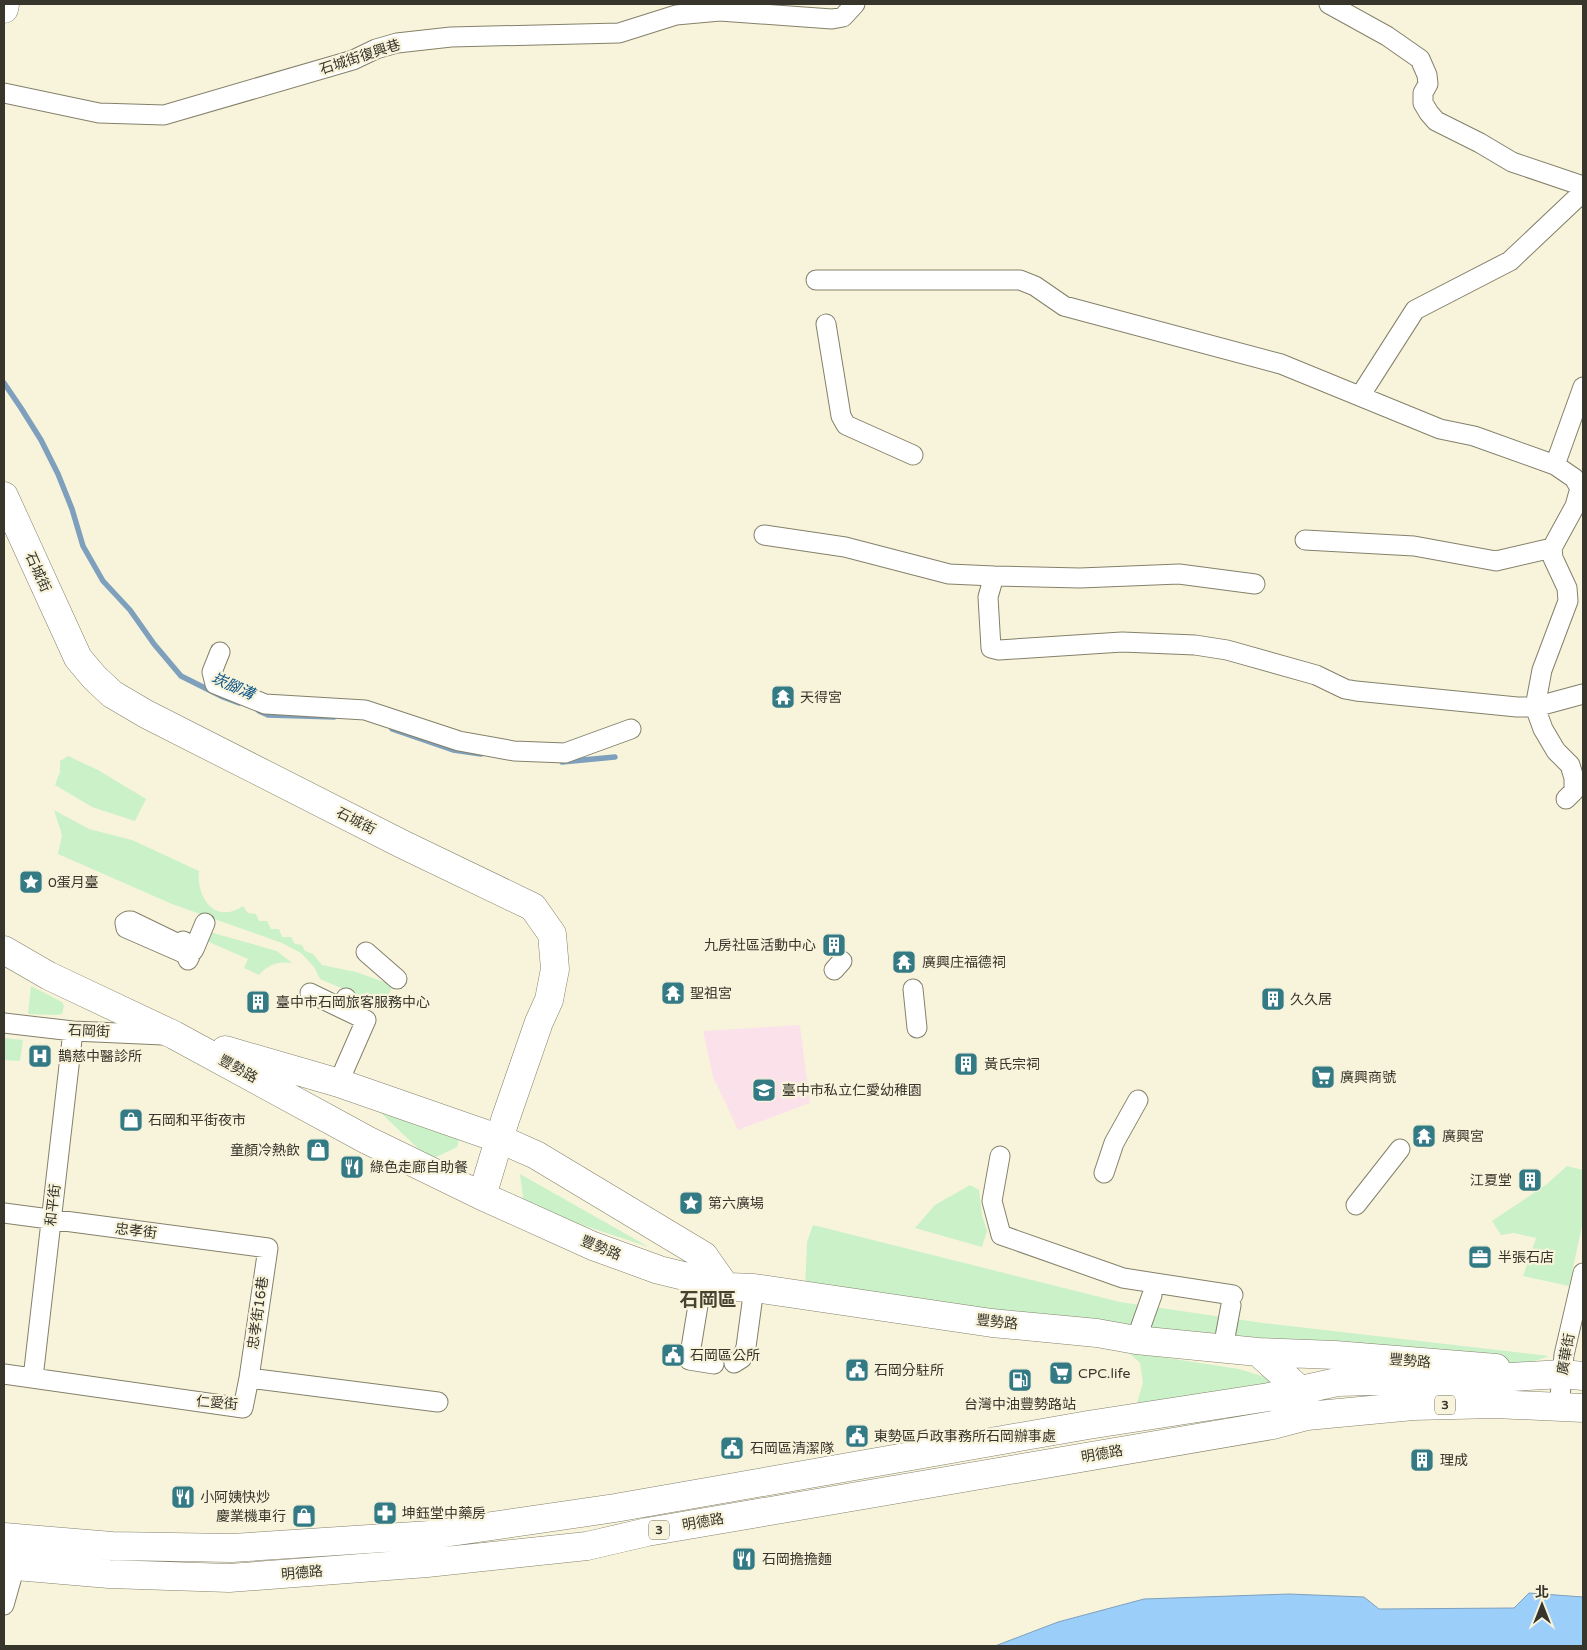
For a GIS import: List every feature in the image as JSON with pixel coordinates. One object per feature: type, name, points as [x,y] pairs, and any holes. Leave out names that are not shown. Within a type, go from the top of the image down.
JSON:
[{"type":"street","points":[[4,9],[6,4]]},
{"type":"street","name":"石城街復興巷","points":[[4,93],[99,113],[164,114],[353,60],[376,49],[397,43],[451,37],[619,33],[676,15],[720,11],[832,19],[843,17],[856,4]]},
{"type":"street","points":[[1329,4],[1387,36],[1420,59],[1427,75],[1428,84],[1424,93],[1423,103],[1436,121],[1480,143],[1512,162],[1583,186]]},
{"type":"street","points":[[1360,396],[1415,310],[1510,261],[1583,192]]},
{"type":"street","points":[[816,280],[1020,280],[1035,286],[1064,306],[1281,364],[1440,429],[1474,436],[1555,465],[1574,478],[1580,488],[1575,506],[1552,548],[1553,558],[1567,588],[1568,601],[1542,670],[1535,707],[1543,729],[1556,751],[1570,766],[1574,778],[1574,791],[1566,799]]},
{"type":"street","points":[[826,324],[843,422],[913,455]]},
{"type":"street","points":[[1555,465],[1583,387]]},
{"type":"street","name":"石城街","points":[[4,496],[78,658],[112,694],[146,714],[533,908],[552,934],[555,969],[549,1000],[533,1040],[482,1196]]},
{"type":"street","points":[[764,536],[845,547],[949,574],[1080,578],[1179,574],[1255,584]]},
{"type":"street","points":[[1306,540],[1414,546],[1496,561],[1552,548]]},
{"type":"street","points":[[994,576],[988,597],[991,648],[999,650],[1122,642],[1195,645],[1227,650],[1316,675],[1345,689],[1356,691],[1517,707],[1535,707],[1583,694]]},
{"type":"street","points":[[220,652],[212,672],[215,684],[265,704],[365,710],[459,741],[514,751],[565,753],[631,730]]},
{"type":"street","points":[[121,910],[191,954],[205,924]]},
{"type":"street","name":"豐勢路","points":[[4,950],[49,976],[174,1035],[367,1140],[482,1196],[593,1246],[659,1270],[713,1284],[754,1288],[992,1323],[1097,1333],[1136,1340],[1258,1352],[1334,1355],[1573,1375]]},
{"type":"street","points":[[366,952],[397,979]]},
{"type":"street","points":[[913,989],[917,1028]]},
{"type":"street","points":[[310,993],[344,1003],[366,1020],[347,1049],[344,1070]]},
{"type":"street","name":"石岡街","points":[[4,1023],[73,1031],[174,1035]]},
{"type":"street","name":"和平街","points":[[33,1378],[73,1031]]},
{"type":"street","points":[[174,1035],[339,1083],[500,1139],[536,1155],[704,1256],[713,1284],[688,1360],[714,1364]]},
{"type":"street","points":[[1104,1173],[1114,1143],[1138,1100]]},
{"type":"street","points":[[1356,1205],[1400,1149]]},
{"type":"street","points":[[1000,1156],[992,1201],[1001,1235],[1158,1292],[1232,1300],[1223,1348]]},
{"type":"street","name":"忠孝街","points":[[4,1213],[268,1248]]},
{"type":"street","name":"忠孝街16巷","points":[[249,1378],[268,1248]]},
{"type":"street","name":"廣華街","points":[[1571,1407],[1573,1375],[1564,1355],[1583,1273]]},
{"type":"street","points":[[734,1363],[742,1358],[746,1347],[754,1288]]},
{"type":"street","points":[[1136,1340],[1158,1292]]},
{"type":"street","points":[[1258,1352],[1300,1390],[1307,1416]]},
{"type":"street","name":"仁愛街","points":[[4,1374],[243,1408],[249,1378]]},
{"type":"street","name":"豐勢路","points":[[1300,1390],[1337,1382],[1573,1375]]},
{"type":"street","points":[[249,1378],[438,1402]]},
{"type":"street","name":"明德路","points":[[4,1537],[112,1546],[232,1548],[430,1535],[615,1508],[1009,1438],[1269,1397],[1300,1390]]},
{"type":"street","name":"3","points":[[1307,1416],[1413,1406],[1495,1404],[1571,1407]]},
{"type":"street","name":"明德路","points":[[9,1566],[109,1574],[229,1578],[427,1563],[587,1546],[656,1530],[1273,1425],[1307,1416]]},
{"type":"street","points":[[4,1604],[9,1566]]},
{"type":"shaded area","name":"臺中市私立仁愛幼稚園","points":[[800,1025],[810,1103],[738,1130],[713,1077],[703,1031]]},
{"type":"green space","points":[[68,756],[98,770],[146,799],[135,821],[92,807],[55,785],[60,772],[60,761]]},
{"type":"green space","points":[[54,810],[89,829],[132,840],[199,871],[201,891],[204,899],[210,906],[224,912],[233,911],[243,906],[248,913],[256,914],[259,921],[267,921],[271,929],[279,929],[282,937],[291,937],[295,944],[302,945],[305,951],[313,954],[322,965],[356,972],[393,985],[383,1006],[320,979],[314,967],[301,953],[282,943],[172,904],[58,854],[62,835]]},
{"type":"green space","points":[[206,931],[277,951],[292,963],[282,962],[274,964],[266,968],[259,975],[244,968],[248,959],[202,939]]},
{"type":"green space","points":[[31,986],[62,1002],[64,1006],[62,1014],[28,1014]]},
{"type":"green space","points":[[4,1038],[23,1040],[20,1061],[4,1060]]},
{"type":"green space","points":[[380,1112],[459,1140],[457,1147],[430,1160]]},
{"type":"green space","points":[[1567,1166],[1583,1170],[1583,1221],[1569,1286],[1523,1276],[1536,1238],[1514,1233],[1501,1235],[1492,1221],[1547,1184]]},
{"type":"green space","points":[[520,1174],[649,1247],[524,1206]]},
{"type":"green space","points":[[970,1185],[979,1190],[982,1215],[987,1231],[982,1247],[915,1228],[935,1205]]},
{"type":"green space","points":[[813,1225],[1120,1302],[1263,1323],[1549,1356],[1527,1364],[1332,1349],[805,1290],[807,1242]]},
{"type":"green space","points":[[1128,1352],[1239,1369],[1265,1377],[1286,1393],[1124,1421],[1137,1403],[1143,1383],[1140,1363]]},
{"type":"water","points":[[1529,1593],[1583,1597],[1583,1646],[995,1646],[1058,1622],[1144,1599],[1289,1594],[1364,1597],[1379,1609],[1514,1608]]},
{"type":"waterway","name":"崁腳溝","points":[[4,383],[41,440],[58,474],[72,509],[83,546],[103,581],[130,610],[154,644],[181,676],[239,703]]},
{"type":"waterway","name":"崁腳溝","points":[[259,711],[268,715],[334,717]]},
{"type":"waterway","name":"崁腳溝","points":[[392,729],[453,750],[481,754]]},
{"type":"waterway","name":"崁腳溝","points":[[562,762],[615,757]]},
{"type":"place","name":"天得宮","points":[[783,697]]},
{"type":"place","name":"0蛋月臺","points":[[31,882]]},
{"type":"place","name":"九房社區活動中心","points":[[834,945]]},
{"type":"place","name":"廣興庄福德祠","points":[[904,962]]},
{"type":"place","name":"聖祖宮","points":[[673,993]]},
{"type":"place","name":"久久居","points":[[1273,999]]},
{"type":"place","name":"臺中市石岡旅客服務中心","points":[[258,1002]]},
{"type":"place","name":"鵲慈中醫診所","points":[[40,1056]]},
{"type":"place","name":"黃氏宗祠","points":[[966,1064]]},
{"type":"place","name":"廣興商號","points":[[1323,1077]]},
{"type":"place","name":"臺中市私立仁愛幼稚園","points":[[764,1090]]},
{"type":"place","name":"石岡和平街夜市","points":[[131,1120]]},
{"type":"place","name":"廣興宮","points":[[1424,1136]]},
{"type":"place","name":"童顏冷熱飲","points":[[318,1150]]},
{"type":"place","name":"綠色走廊自助餐","points":[[352,1167]]},
{"type":"place","name":"江夏堂","points":[[1530,1180]]},
{"type":"place","name":"第六廣場","points":[[691,1203]]},
{"type":"place","name":"半張石店","points":[[1480,1257]]},
{"type":"place","name":"石岡區公所","points":[[673,1355]]},
{"type":"place","name":"石岡分駐所","points":[[857,1370]]},
{"type":"place","name":"CPC.life","points":[[1061,1373]]},
{"type":"place","name":"台灣中油豐勢路站","points":[[1020,1380]]},
{"type":"place","name":"東勢區戶政事務所石岡辦事處","points":[[857,1436]]},
{"type":"place","name":"石岡區清潔隊","points":[[732,1448]]},
{"type":"place","name":"理成","points":[[1422,1460]]},
{"type":"place","name":"小阿姨快炒","points":[[183,1497]]},
{"type":"place","name":"坤鈺堂中藥房","points":[[385,1513]]},
{"type":"place","name":"慶業機車行","points":[[304,1516]]},
{"type":"place","name":"石岡擔擔麵","points":[[744,1559]]},
{"type":"district","name":"石岡區","points":[[708,1300]]}]
